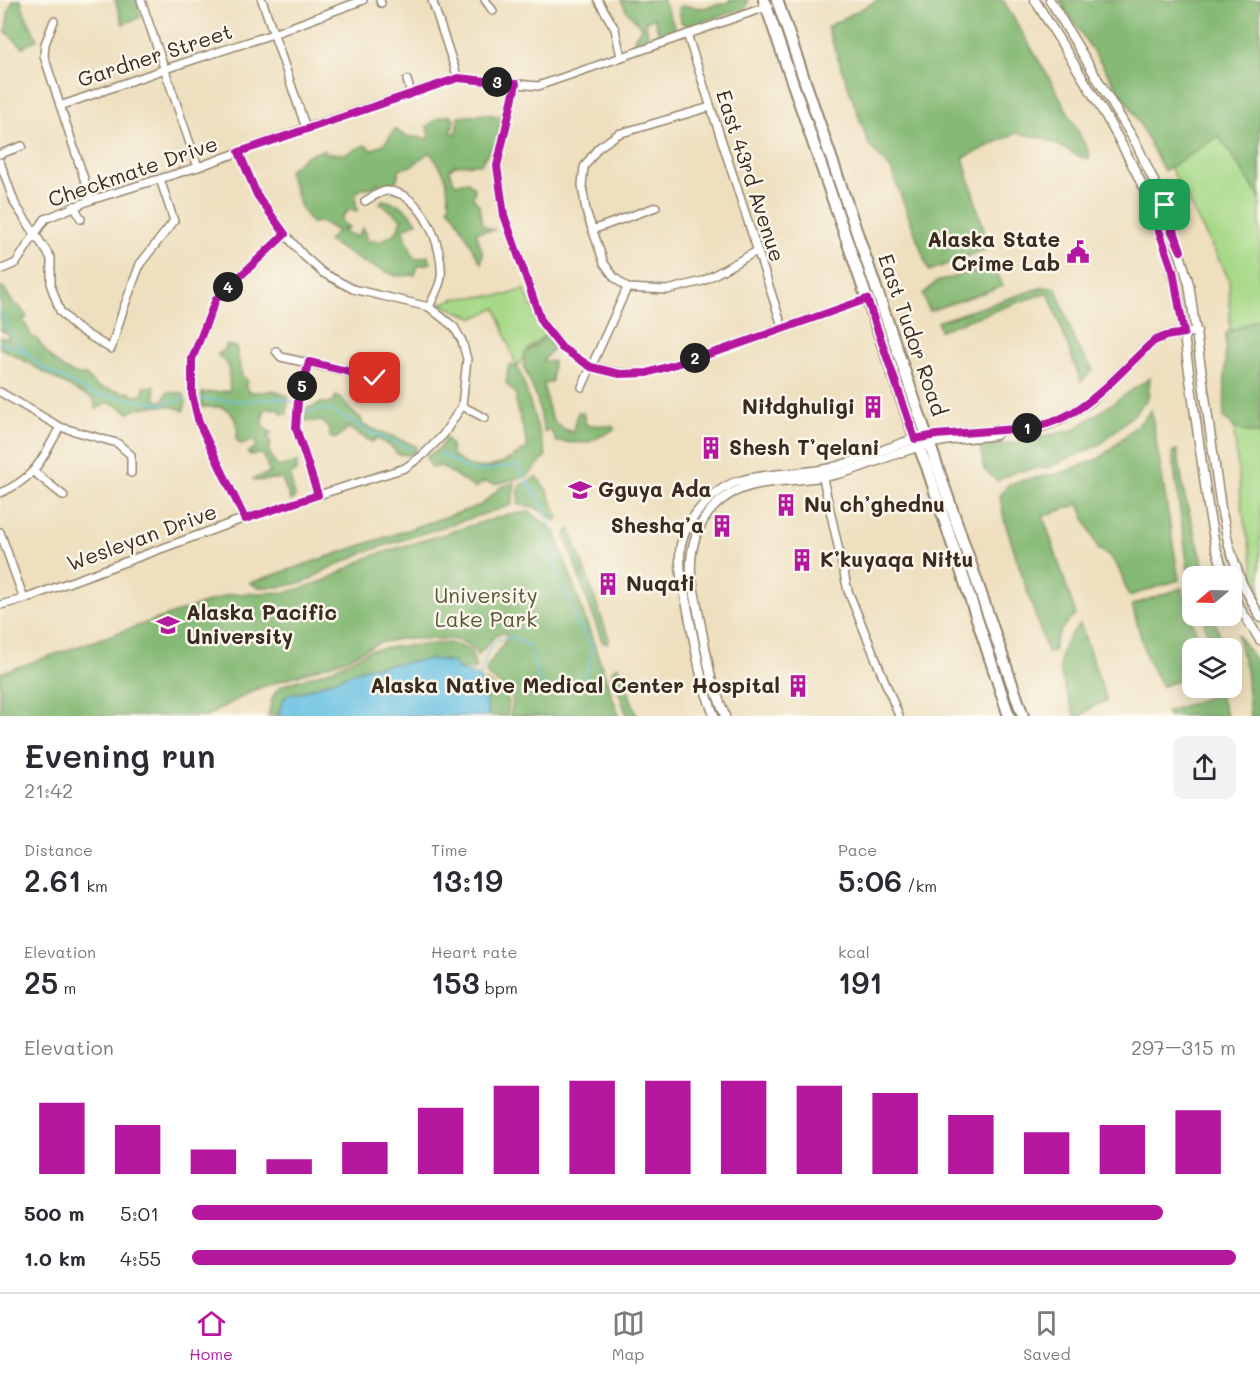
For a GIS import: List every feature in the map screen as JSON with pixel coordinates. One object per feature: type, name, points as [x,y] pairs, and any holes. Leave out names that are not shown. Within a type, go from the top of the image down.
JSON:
[{"type":"main road","name":"East Tudor Road","points":[[778,1],[872,297]]},
{"type":"main road","name":"East Tudor Road","points":[[766,3],[922,442],[1023,716]]},
{"type":"main road","name":"East Tudor Road","points":[[922,442],[1009,716]]},
{"type":"street","points":[[141,0],[198,167]]},
{"type":"street","points":[[262,0],[306,128]]},
{"type":"street","name":"Gardner Street","points":[[60,106],[273,34],[363,0]]},
{"type":"street","points":[[432,0],[458,78]]},
{"type":"street","points":[[485,0],[493,11]]},
{"type":"street","points":[[598,0],[615,29],[621,57]]},
{"type":"street","points":[[1035,0],[1123,147],[1148,199],[1173,271],[1190,371],[1209,513],[1222,566]]},
{"type":"street","points":[[1050,0],[1137,145],[1165,205],[1181,251],[1197,331],[1221,508],[1229,546],[1242,583],[1260,617]]},
{"type":"street","name":"Checkmate Drive","points":[[0,270],[16,263],[45,219],[91,200],[198,167],[306,128],[458,78],[538,86],[687,34],[766,3],[778,1]]},
{"type":"street","points":[[54,21],[45,44],[44,56],[91,200]]},
{"type":"street","name":"East 43rd Avenue","points":[[687,34],[783,329]]},
{"type":"street","points":[[407,80],[411,93]]},
{"type":"street","points":[[516,84],[497,166],[504,215],[542,323],[562,348],[591,367],[620,374],[647,373],[722,350],[872,297]]},
{"type":"street","points":[[710,107],[618,134],[598,148],[584,167],[582,185],[592,230],[604,263],[614,277],[627,288],[667,290],[703,281],[757,251]]},
{"type":"street","points":[[0,154],[22,146]]},
{"type":"street","name":"Wesleyan Drive","points":[[0,605],[24,599],[245,519],[405,468],[423,455],[443,435],[462,406],[468,359],[454,327],[429,307],[353,289],[322,273],[285,234],[257,195],[239,152]]},
{"type":"street","points":[[0,162],[15,204],[51,258],[51,286],[60,311],[75,327],[111,349],[140,264],[174,221],[160,179]]},
{"type":"street","points":[[365,201],[384,191],[401,194],[418,207],[430,225],[440,253],[441,278],[429,307]]},
{"type":"street","points":[[1148,199],[1159,203],[1181,251]]},
{"type":"street","points":[[74,206],[81,219]]},
{"type":"street","points":[[592,230],[656,207]]},
{"type":"street","points":[[245,519],[199,423],[192,394],[192,359],[216,299],[285,234]]},
{"type":"street","points":[[582,387],[627,288]]},
{"type":"street","points":[[714,716],[702,681],[681,576],[682,542],[687,529],[699,510],[712,497],[736,482],[838,474],[922,442],[1022,432],[1029,428],[1044,426],[1075,413],[1090,402],[1154,341],[1166,336],[1197,331]]},
{"type":"street","points":[[276,351],[281,357],[375,378]]},
{"type":"street","points":[[309,362],[298,401],[296,428],[318,495]]},
{"type":"street","points":[[0,392],[60,427],[117,443],[131,455],[131,473]]},
{"type":"street","points":[[462,406],[485,418]]},
{"type":"street","points":[[0,493],[12,488],[34,472],[60,427]]},
{"type":"street","points":[[34,472],[64,496]]},
{"type":"street","points":[[725,716],[711,678],[691,574],[692,544],[707,516],[729,494],[755,485],[822,474]]},
{"type":"street","points":[[822,474],[848,591],[899,716]]},
{"type":"street","points":[[0,532],[24,599]]},
{"type":"street","points":[[1242,611],[1260,640]]},
{"type":"green space","points":[[13,0],[21,0],[37,39],[23,47],[6,32],[8,13]]},
{"type":"green space","points":[[115,0],[136,0],[141,17],[123,24]]},
{"type":"green space","points":[[621,0],[663,0],[676,30],[660,38],[654,17],[645,22],[648,33],[641,46],[634,39],[642,27],[626,10]]},
{"type":"green space","points":[[729,0],[748,0],[746,8],[689,26],[681,22],[679,7],[702,8],[727,3]]},
{"type":"green space","points":[[878,0],[1003,0],[1055,88],[1090,154],[1089,159],[1044,138],[1016,133],[963,158],[989,248],[929,271],[891,169],[869,145],[827,27]]},
{"type":"green space","points":[[1059,0],[1260,0],[1260,198],[1219,136],[1164,171],[1134,113]]},
{"type":"green space","points":[[1260,0],[1260,601],[1255,596],[1253,562],[1242,510],[1232,411],[1229,279],[1161,150]]},
{"type":"green space","points":[[487,114],[503,117],[497,143],[490,149],[481,164],[455,165],[449,170],[455,184],[467,181],[475,189],[473,198],[479,205],[482,225],[494,230],[476,232],[483,254],[481,263],[454,214],[448,208],[450,203],[446,179],[440,166],[429,152],[412,166],[399,169],[397,180],[382,187],[377,183],[375,187],[363,188],[355,194],[357,211],[349,210],[341,218],[342,223],[349,227],[342,231],[357,237],[363,228],[368,242],[375,240],[379,242],[396,233],[402,219],[380,203],[382,200],[402,207],[417,222],[403,229],[414,259],[428,256],[431,263],[418,266],[415,275],[396,276],[363,262],[328,241],[337,231],[322,222],[311,223],[302,210],[288,171],[306,156],[323,150],[326,153],[345,154],[365,145],[372,150],[385,143],[395,129],[405,136],[429,139],[427,126],[438,118],[450,115],[454,119],[451,133],[456,134],[458,117]]},
{"type":"green space","points":[[994,266],[1003,286],[929,311],[923,295],[936,282]]},
{"type":"green space","points":[[0,287],[4,288],[14,305],[19,306],[27,317],[23,320],[32,337],[37,339],[46,352],[64,369],[86,375],[100,387],[124,393],[129,392],[134,396],[142,395],[144,387],[154,386],[156,400],[163,401],[167,392],[183,393],[186,403],[183,411],[178,408],[156,406],[140,408],[129,413],[109,402],[96,409],[94,399],[0,348],[0,337],[9,339],[7,334],[0,329]]},
{"type":"green space","points":[[1043,287],[1056,288],[1076,345],[1093,370],[1081,382],[1048,292],[940,330],[937,322]]},
{"type":"green space","points":[[524,289],[545,335],[529,348],[517,368],[496,308],[474,318],[440,304],[457,298],[507,295]]},
{"type":"green space","points":[[1260,318],[1260,434],[1238,430],[1224,418],[1226,333]]},
{"type":"green space","points":[[545,337],[554,348],[544,359],[544,361],[553,361],[552,382],[543,384],[553,420],[557,425],[573,432],[578,412],[583,413],[586,425],[612,426],[615,429],[587,443],[557,442],[550,429],[544,432],[537,399],[524,367],[524,354]]},
{"type":"green space","points":[[226,345],[236,347],[242,376],[248,381],[245,385],[250,392],[272,390],[288,396],[287,414],[282,414],[279,409],[268,408],[264,411],[263,423],[265,429],[272,433],[268,434],[271,446],[268,448],[278,467],[297,462],[296,471],[290,475],[295,497],[291,501],[282,479],[256,481],[253,479],[270,473],[263,454],[247,453],[257,446],[254,441],[240,444],[236,439],[237,426],[231,413],[221,407],[202,407],[202,393],[230,391],[228,364],[218,354],[225,350]]},
{"type":"green space","points":[[509,365],[516,366],[523,380],[546,455],[528,476],[494,484],[484,482],[475,488],[441,466],[432,468],[426,457],[440,448],[446,438],[451,445],[452,455],[462,462],[481,468],[500,464],[528,447],[516,403],[516,394],[506,383]]},
{"type":"green space","points":[[1150,378],[1148,398],[1133,415],[1099,445],[1049,467],[1016,471],[997,481],[984,469],[980,447],[1007,444],[1073,430]]},
{"type":"green space","points":[[336,396],[361,418],[363,425],[416,446],[416,450],[411,455],[397,454],[393,448],[377,438],[372,442],[347,427],[344,433],[334,439],[330,437],[329,429],[322,421],[305,421],[306,409],[322,403],[332,403]]},
{"type":"green space","points":[[1151,410],[1179,580],[1129,596],[1115,563],[1111,557],[1098,549],[1079,504],[1043,516],[1076,615],[1061,630],[1054,651],[1047,652],[1004,519],[1000,496],[1008,485],[1061,473],[1100,458]]},
{"type":"green space","points":[[1177,450],[1185,498],[1202,566],[1188,566],[1172,453]]},
{"type":"green space","points":[[537,477],[548,492],[558,517],[556,521],[534,507],[518,505],[519,486]]},
{"type":"green space","points":[[515,482],[512,505],[365,552],[305,582],[280,587],[257,587],[250,583],[481,505],[501,487]]},
{"type":"green space","name":"University Lake Park","points":[[530,512],[555,532],[619,716],[510,716],[513,703],[511,693],[486,674],[487,667],[508,637],[505,633],[497,634],[477,656],[474,649],[465,643],[451,639],[401,639],[378,643],[346,659],[256,689],[207,716],[0,716],[0,673],[231,594],[288,592],[303,588],[326,580],[369,557],[509,514]]},
{"type":"green space","points":[[570,529],[609,639],[607,643],[603,643],[600,636],[565,536]]},
{"type":"green space","points":[[1182,588],[1182,626],[1194,626],[1198,638],[1182,638],[1182,679],[1162,686],[1147,659],[1132,605]]},
{"type":"green space","points":[[1080,624],[1107,701],[1093,706],[1081,716],[1075,716],[1062,678],[1060,657],[1063,647]]},
{"type":"green space","points":[[1205,626],[1217,626],[1221,638],[1211,638]]},
{"type":"green space","points":[[1242,641],[1260,666],[1260,716],[1250,716]]},
{"type":"green space","points":[[450,643],[471,650],[476,670],[457,669],[445,660],[366,668],[300,693],[287,695],[278,716],[268,716],[272,698],[284,685],[333,669],[371,650]]},
{"type":"green space","points":[[617,666],[622,673],[637,716],[627,716],[612,671]]},
{"type":"green space","points":[[486,680],[505,695],[509,702],[507,716],[489,716],[483,687]]},
{"type":"green space","points":[[1207,698],[1220,698],[1227,716],[1168,716],[1166,712]]},
{"type":"water","points":[[433,659],[454,663],[457,669],[480,677],[489,716],[278,716],[287,695],[300,693],[366,668]]},
{"type":"waterway","points":[[0,311],[14,339],[39,366],[93,394],[161,404],[187,399]]},
{"type":"waterway","points":[[0,342],[27,353]]},
{"type":"waterway","points":[[199,399],[243,401],[277,398],[293,402]]},
{"type":"waterway","points":[[303,412],[328,409],[377,435],[411,449]]},
{"type":"waterway","points":[[439,453],[473,472],[517,465],[547,512],[550,529],[546,542],[577,622],[592,646],[591,660],[584,677],[558,691],[545,688],[538,676],[529,647],[513,637],[498,640],[493,644],[486,656],[480,677]]},
{"type":"place","name":"Alaska State Crime Lab","points":[[1078,252]]},
{"type":"place","name":"Niłdghuligi","points":[[873,407]]},
{"type":"place","name":"Shesh T’qelani","points":[[711,448]]},
{"type":"place","name":"Gguya Ada","points":[[580,490]]},
{"type":"place","name":"Nu ch’ghednu","points":[[786,505]]},
{"type":"place","name":"Sheshq’a","points":[[722,526]]},
{"type":"place","name":"K’kuyaqa Niłtu","points":[[802,560]]},
{"type":"place","name":"Nuqałi","points":[[608,584]]},
{"type":"place","name":"Alaska Pacific University","points":[[168,625]]},
{"type":"place","name":"Alaska Native Medical Center Hospital","points":[[798,686]]},
{"type":"route","points":[[375,378],[309,362],[298,401],[296,428],[318,495],[245,519],[199,423],[192,394],[192,359],[216,299],[285,234],[257,195],[239,152],[458,78],[516,84],[497,166],[504,215],[542,323],[562,348],[591,367],[620,374],[647,373],[722,350],[867,299],[915,439],[936,435],[1029,428],[1044,426],[1060,420],[1090,402],[1154,341],[1184,333],[1173,271],[1148,199],[1159,203],[1181,251],[1165,205]]}]
